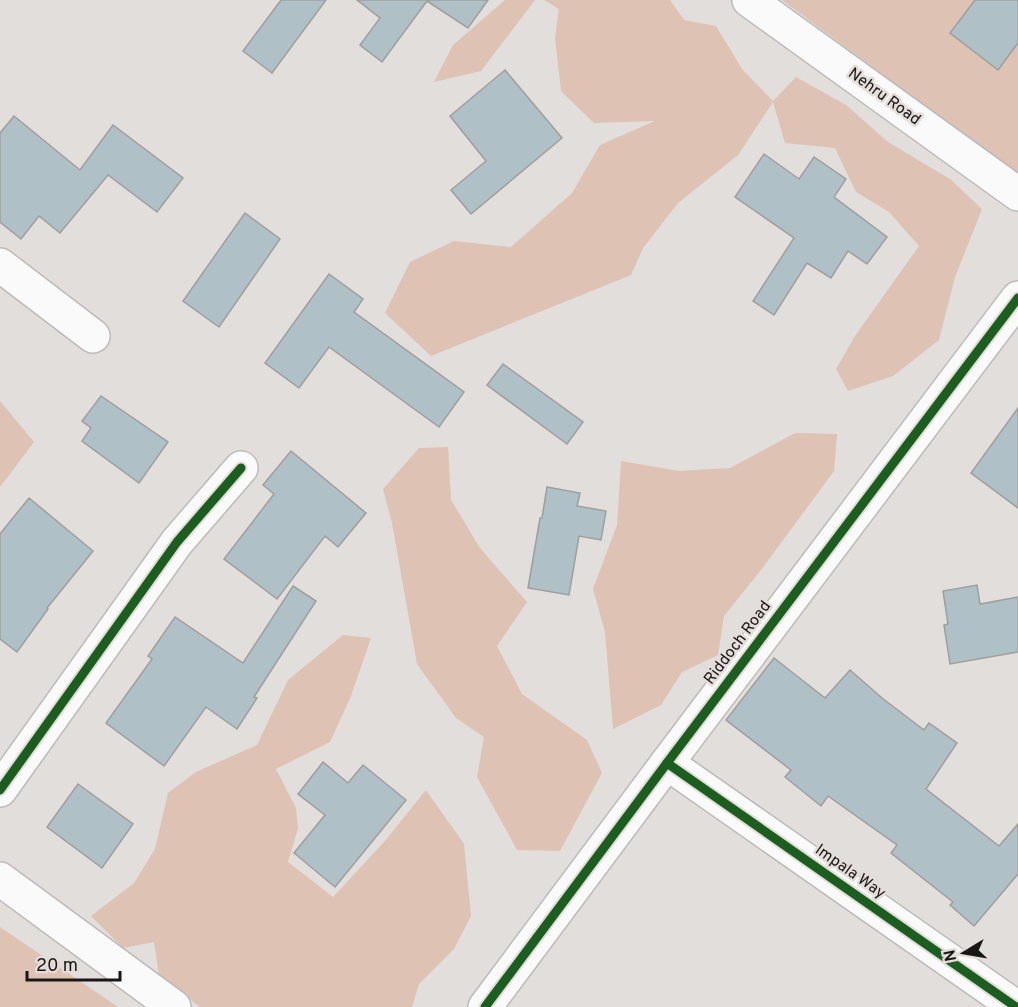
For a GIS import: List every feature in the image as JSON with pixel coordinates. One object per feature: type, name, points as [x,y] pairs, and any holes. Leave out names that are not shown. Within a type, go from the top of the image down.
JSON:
[{"type":"street","name":"Nehru Road","points":[[749,0],[1018,194]]},
{"type":"street","points":[[0,265],[93,336]]},
{"type":"street","name":"Riddoch Road","points":[[484,1007],[1018,298]]},
{"type":"street","points":[[0,790],[177,542],[241,468]]},
{"type":"street","name":"Impala Way","points":[[667,763],[1016,1007]]},
{"type":"street","points":[[0,879],[174,1007]]},
{"type":"shaded area","points":[[505,0],[535,0],[481,71],[434,82],[453,45]]},
{"type":"shaded area","points":[[544,0],[670,0],[684,20],[716,26],[742,69],[773,101],[796,77],[846,105],[888,142],[950,179],[982,209],[955,277],[939,340],[893,376],[848,391],[836,369],[855,336],[919,246],[889,212],[856,192],[835,148],[785,143],[773,102],[738,155],[678,203],[643,248],[631,275],[431,356],[385,313],[410,262],[454,241],[511,247],[572,193],[600,145],[655,121],[594,123],[561,91],[555,38],[559,9]]},
{"type":"shaded area","points":[[782,0],[1018,0],[1018,175]]},
{"type":"shaded area","points":[[0,401],[34,442],[0,487]]},
{"type":"shaded area","points":[[795,433],[837,434],[834,471],[724,616],[718,655],[682,672],[661,705],[613,729],[605,632],[593,589],[617,525],[621,461],[679,471],[730,468]]},
{"type":"shaded area","points":[[448,447],[451,500],[480,548],[527,602],[497,646],[522,694],[587,740],[602,773],[560,851],[517,850],[477,777],[484,737],[456,718],[417,664],[392,523],[383,489],[419,448]]},
{"type":"shaded area","points":[[343,635],[371,638],[351,696],[330,742],[276,769],[296,808],[298,828],[288,862],[333,897],[384,842],[426,790],[464,844],[471,916],[454,949],[419,984],[412,1007],[200,1007],[159,975],[154,942],[123,948],[91,916],[134,883],[155,849],[168,793],[196,772],[257,745],[288,680]]},
{"type":"shaded area","points":[[0,927],[118,1007],[0,1007]]},
{"type":"building","points":[[281,0],[326,0],[272,73],[243,51]]},
{"type":"building","points":[[357,0],[488,0],[468,28],[427,1],[382,62],[360,45],[380,18]]},
{"type":"building","points":[[975,0],[1018,0],[1018,43],[998,70],[950,33]]},
{"type":"building","points":[[505,70],[562,138],[471,214],[451,190],[486,161],[450,116]]},
{"type":"building","points":[[14,116],[80,170],[113,125],[183,178],[157,212],[108,175],[60,233],[39,216],[21,239],[0,222],[0,133]]},
{"type":"building","points":[[764,154],[799,179],[814,157],[846,179],[834,197],[887,237],[867,264],[848,251],[831,278],[807,263],[774,315],[753,301],[794,238],[735,197]]},
{"type":"building","points":[[245,213],[280,239],[219,327],[183,301]]},
{"type":"building","points":[[329,274],[363,299],[354,312],[464,392],[439,427],[329,347],[299,388],[265,363]]},
{"type":"building","points":[[503,364],[583,422],[567,444],[487,385]]},
{"type":"building","points":[[101,396],[168,442],[139,483],[82,441],[91,428],[82,421]]},
{"type":"building","points":[[1018,408],[1018,508],[971,473]]},
{"type":"building","points":[[291,451],[366,513],[338,547],[325,536],[277,599],[224,559],[274,494],[263,485]]},
{"type":"building","points":[[547,487],[580,493],[577,506],[606,511],[601,540],[579,536],[569,595],[528,588]]},
{"type":"building","points":[[29,498],[93,551],[47,608],[17,652],[0,639],[0,534]]},
{"type":"building","points":[[977,585],[980,604],[1018,597],[1018,652],[950,664],[944,625],[948,624],[943,591]]},
{"type":"building","points":[[293,586],[316,601],[254,697],[257,698],[237,729],[206,707],[164,766],[106,723],[152,659],[148,656],[175,617],[243,663]]},
{"type":"building","points":[[774,658],[825,698],[850,670],[924,730],[929,723],[957,743],[926,789],[999,846],[1018,824],[1018,874],[974,926],[950,905],[953,902],[891,853],[897,845],[828,796],[821,806],[785,777],[791,770],[726,720]]},
{"type":"building","points":[[323,762],[348,783],[363,765],[406,800],[335,887],[294,853],[325,815],[298,794]]},
{"type":"building","points":[[78,784],[133,824],[102,868],[47,827]]},
{"type":"cycle path","points":[[485,1007],[1018,298]]},
{"type":"cycle path","points":[[0,790],[177,542],[241,468]]},
{"type":"cycle path","points":[[667,763],[1016,1007]]}]
